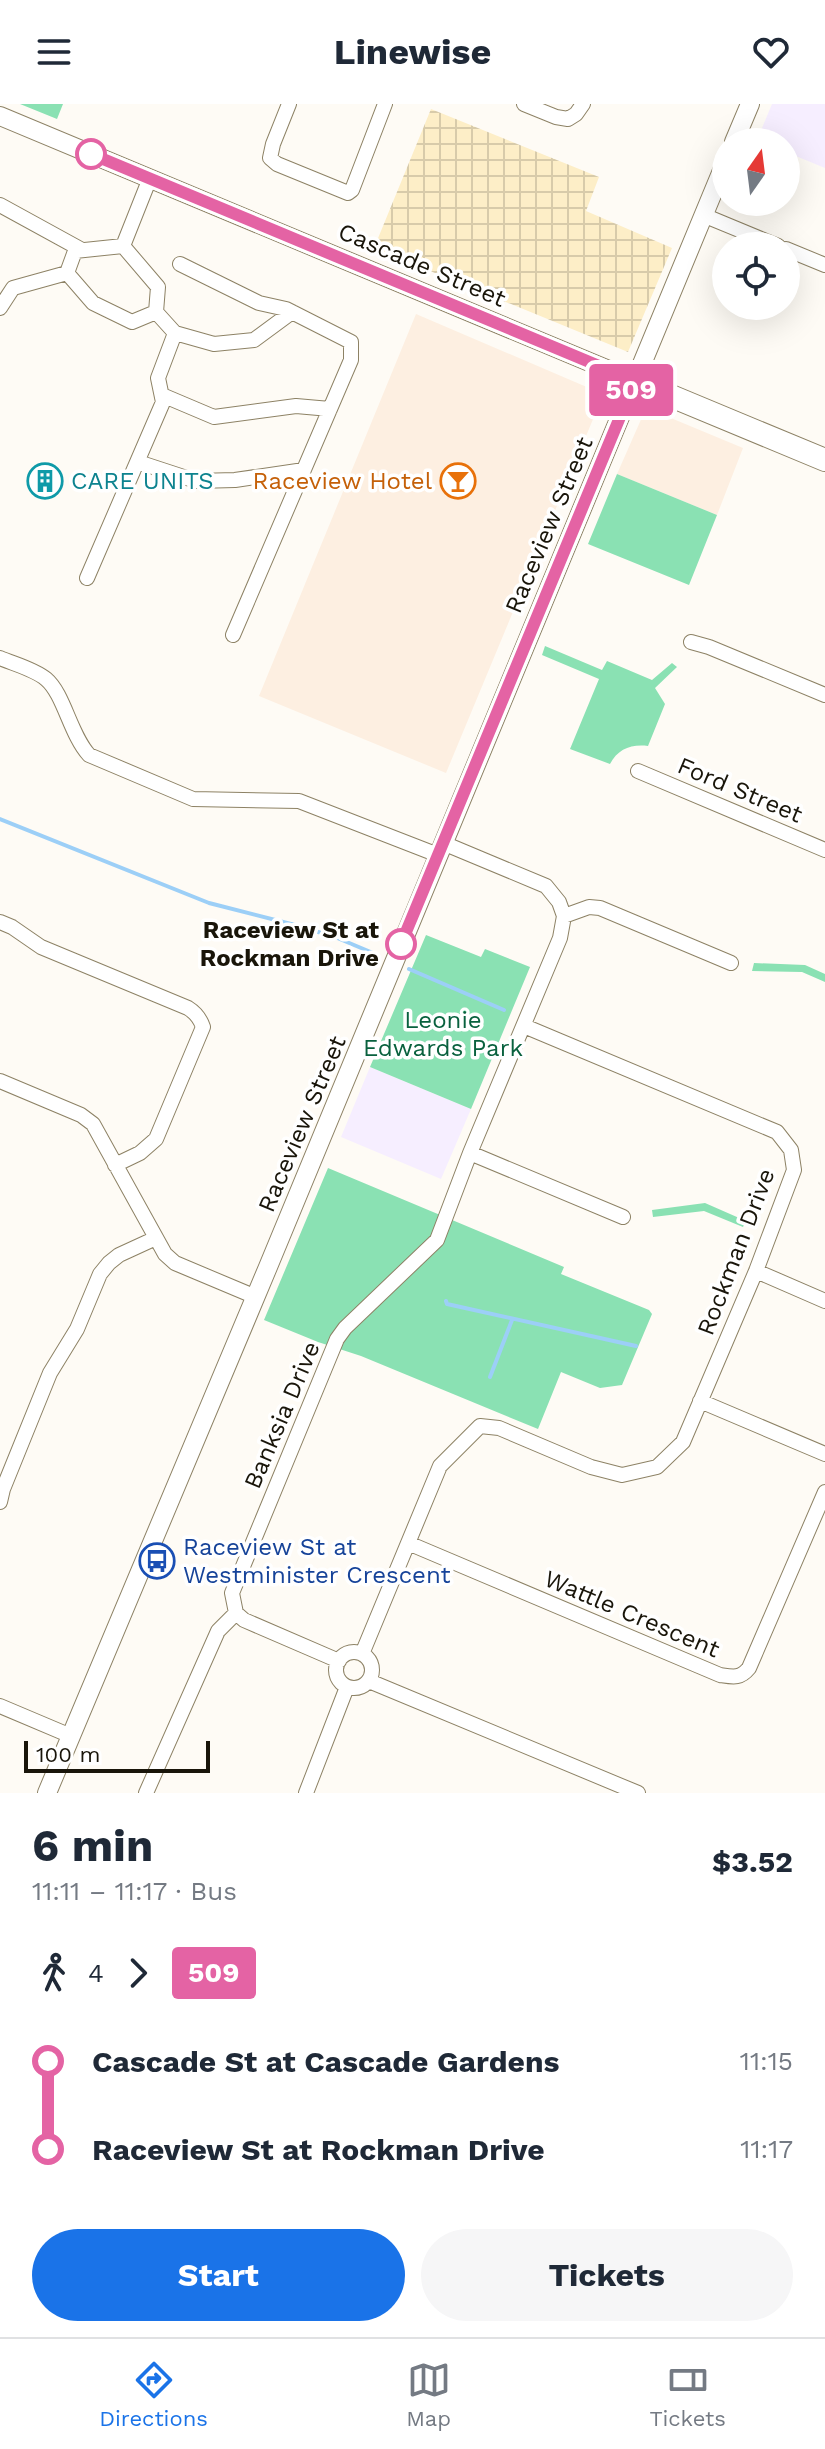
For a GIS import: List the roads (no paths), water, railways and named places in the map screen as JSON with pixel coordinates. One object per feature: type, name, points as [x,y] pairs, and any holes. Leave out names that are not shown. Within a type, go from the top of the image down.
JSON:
[{"type":"main road","name":"Cascade Street","points":[[635,381],[825,460]]},
{"type":"street","points":[[289,104],[270,158],[277,164],[348,193],[352,190],[385,104]]},
{"type":"street","points":[[524,104],[568,119],[583,104]]},
{"type":"street","points":[[740,128],[750,104]]},
{"type":"street","name":"Cascade Street","points":[[0,116],[635,381]]},
{"type":"street","points":[[123,246],[150,178]]},
{"type":"street","name":"Raceview Street","points":[[47,1793],[256,1297],[712,194]]},
{"type":"street","points":[[0,205],[82,250]]},
{"type":"street","points":[[703,215],[744,232]]},
{"type":"street","points":[[67,273],[75,251],[123,246]]},
{"type":"street","points":[[123,246],[158,287],[156,312],[175,333],[214,344],[254,340],[292,312]]},
{"type":"street","points":[[800,255],[825,265]]},
{"type":"street","points":[[180,264],[259,303],[292,312],[351,342],[351,360],[233,635]]},
{"type":"street","points":[[67,273],[93,303],[132,322],[156,312]]},
{"type":"street","points":[[0,308],[4,289],[67,273]]},
{"type":"street","points":[[87,578],[163,402],[158,378],[175,333]]},
{"type":"street","points":[[162,395],[214,417],[296,406],[330,409]]},
{"type":"street","points":[[138,462],[196,481],[235,480],[304,470]]},
{"type":"street","points":[[691,642],[825,695]]},
{"type":"street","points":[[0,658],[46,678],[79,744],[89,755],[193,799],[299,801],[546,886],[559,902],[564,916],[560,938],[524,1026]]},
{"type":"street","name":"Ford Street","points":[[638,771],[825,850]]},
{"type":"street","points":[[564,916],[589,907],[600,908],[731,963]]},
{"type":"street","points":[[0,922],[41,947],[188,1008],[196,1012],[200,1019],[203,1027],[156,1139],[140,1153],[115,1165]]},
{"type":"street","name":"Banksia Drive","points":[[236,1613],[232,1593],[337,1339],[437,1240],[524,1026]]},
{"type":"street","name":"Rockman Drive","points":[[362,1654],[440,1466],[480,1426],[499,1428],[591,1467],[622,1475],[657,1467],[683,1442],[756,1271],[794,1170],[791,1150],[777,1132],[524,1026]]},
{"type":"street","points":[[0,1081],[81,1115],[93,1124],[165,1254],[175,1263],[256,1297]]},
{"type":"street","points":[[470,1153],[623,1217]]},
{"type":"street","points":[[0,1502],[50,1373],[77,1329],[100,1274],[119,1255],[156,1238]]},
{"type":"street","points":[[756,1271],[825,1301]]},
{"type":"street","points":[[700,1401],[825,1454]]},
{"type":"street","points":[[0,1451],[15,1457]]},
{"type":"street","name":"Wattle Crescent","points":[[408,1543],[720,1675],[735,1678],[749,1668],[825,1492]]},
{"type":"street","points":[[146,1793],[218,1631],[236,1613],[244,1620],[339,1661]]},
{"type":"street","points":[[352,1653],[362,1654],[371,1663],[369,1681],[359,1688],[347,1687],[336,1672],[339,1661],[352,1653]]},
{"type":"street","points":[[369,1681],[638,1793]]},
{"type":"street","points":[[306,1793],[347,1687]]},
{"type":"street","points":[[0,1706],[71,1736]]},
{"type":"waterway","points":[[0,819],[209,903],[335,937],[373,953]]},
{"type":"waterway","points":[[409,969],[504,1010]]},
{"type":"waterway","points":[[446,1301],[447,1304],[636,1346]]},
{"type":"waterway","points":[[490,1377],[512,1320]]},
{"type":"place","name":"CARE UNITS","points":[[45,481]]},
{"type":"place","name":"Raceview Hotel","points":[[458,481]]},
{"type":"place","name":"Raceview St at Rockman Drive","points":[[401,944]]},
{"type":"place","name":"Raceview St at Westminister Crescent","points":[[157,1561]]},
{"type":"park label","name":"Leonie Edwards Park","points":[[443,1034]]}]
